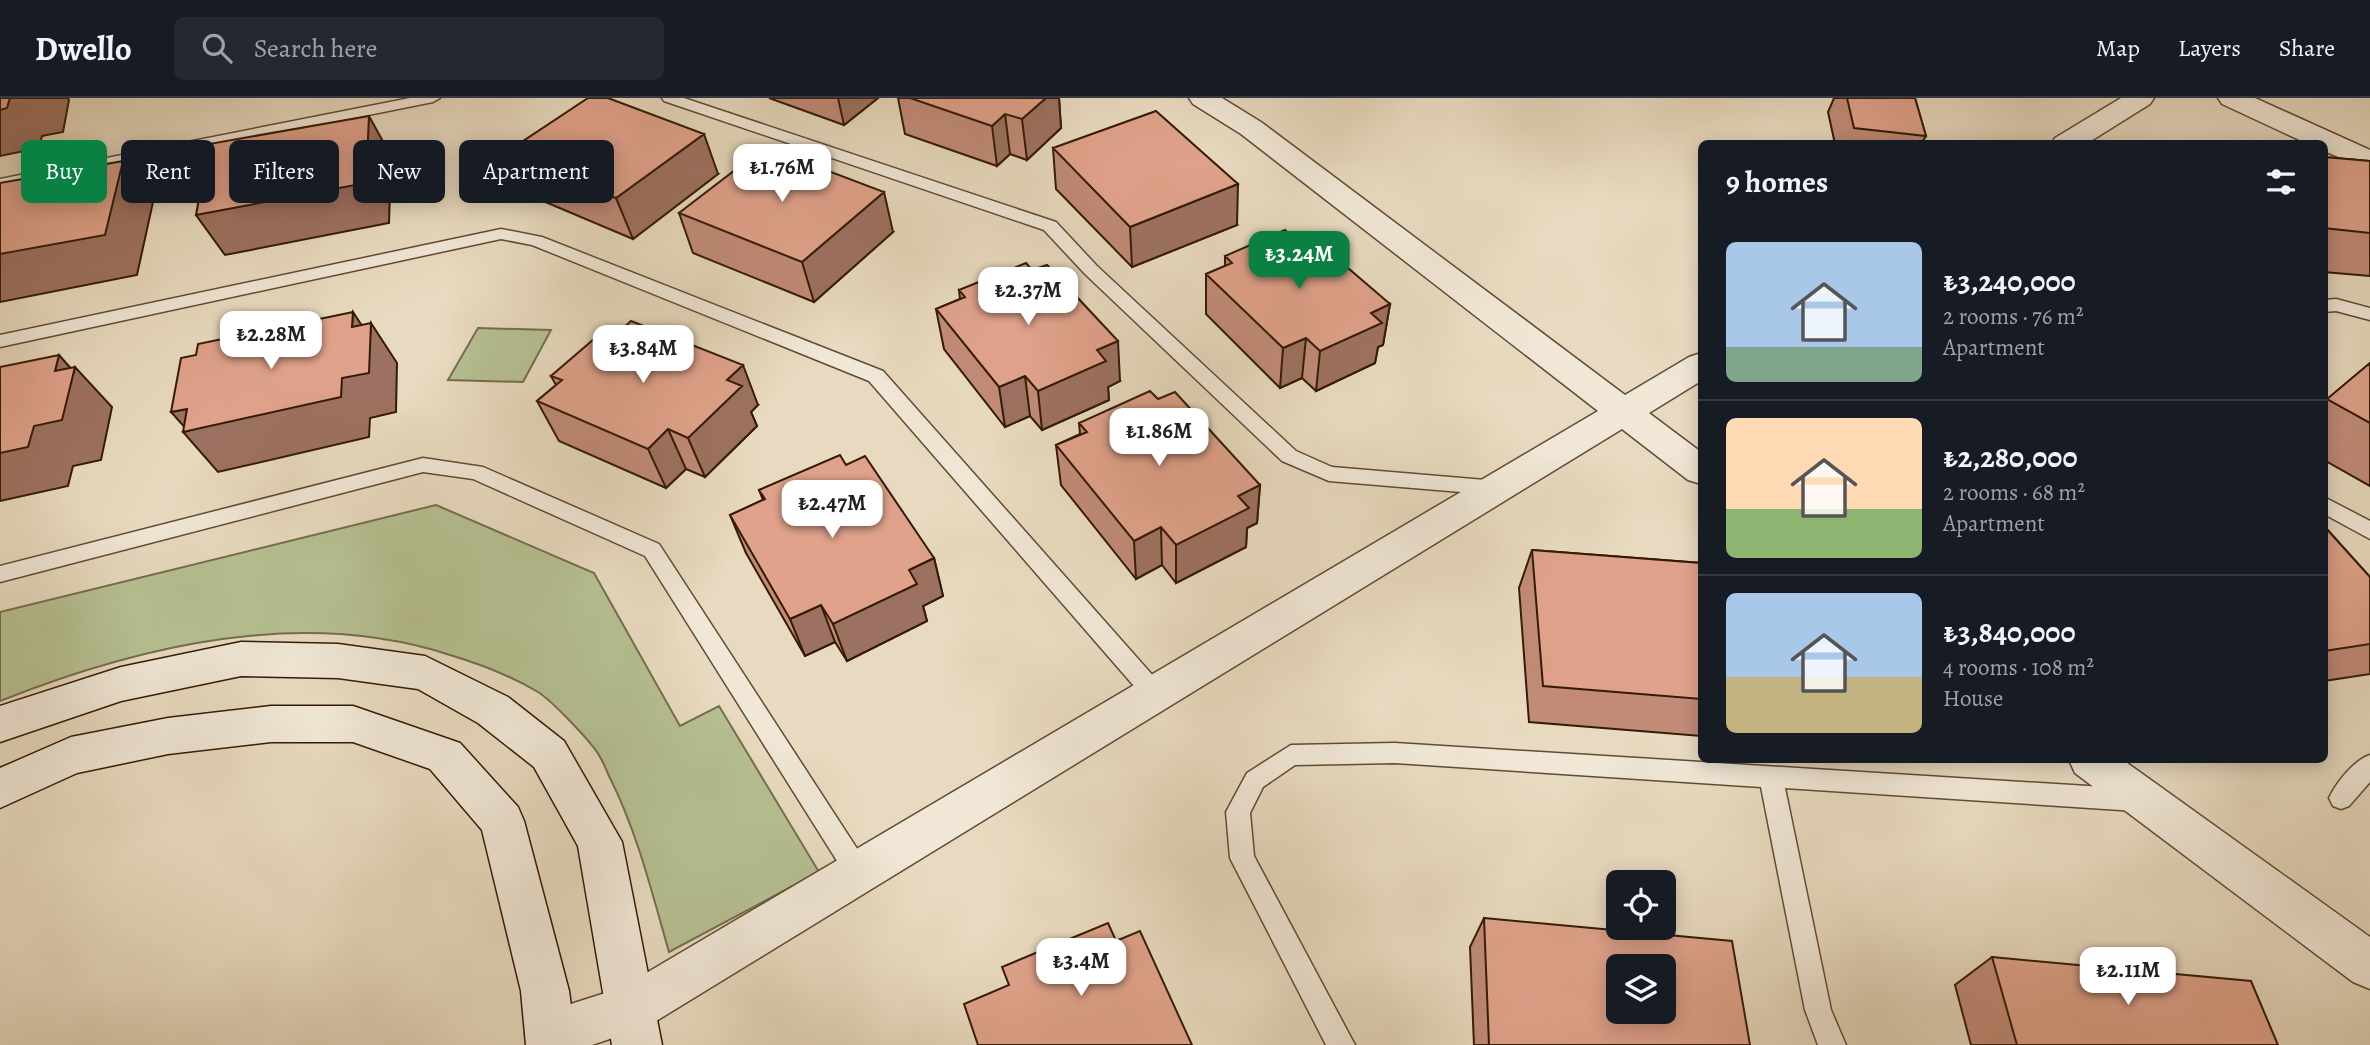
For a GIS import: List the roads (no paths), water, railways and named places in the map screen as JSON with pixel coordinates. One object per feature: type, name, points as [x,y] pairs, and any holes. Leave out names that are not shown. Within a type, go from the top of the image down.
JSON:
[{"type":"street","points":[[1203,98],[1251,128],[1698,469]]},
{"type":"street","points":[[2072,140],[2140,98]]},
{"type":"street","points":[[2238,99],[2325,140]]},
{"type":"street","points":[[2328,141],[2370,161]]},
{"type":"street","points":[[0,789],[71,756],[168,736],[271,724],[353,724],[445,756],[502,821],[545,992],[551,1039],[634,1027],[858,872],[1698,367]]},
{"type":"street","points":[[0,724],[121,684],[240,659],[338,661],[425,673],[494,710],[549,754],[600,842],[634,1027]]},
{"type":"street","points":[[2094,763],[2370,966]]},
{"type":"lane","points":[[0,184],[433,98]]},
{"type":"lane","points":[[669,98],[1050,226],[1091,270],[1289,456],[1329,474],[1497,488]]},
{"type":"lane","points":[[0,341],[501,234],[536,241],[876,376],[1155,694]]},
{"type":"lane","points":[[2328,306],[2336,305],[2370,314]]},
{"type":"lane","points":[[0,574],[423,465],[476,472],[652,550],[858,872]]},
{"type":"lane","points":[[2328,507],[2370,531]]},
{"type":"lane","points":[[1341,1045],[1242,858],[1238,812],[1255,780],[1291,755],[1395,752],[2145,800]]},
{"type":"lane","points":[[2341,798],[2370,765]]},
{"type":"lane","points":[[1771,776],[1818,1010],[1832,1045]]}]
